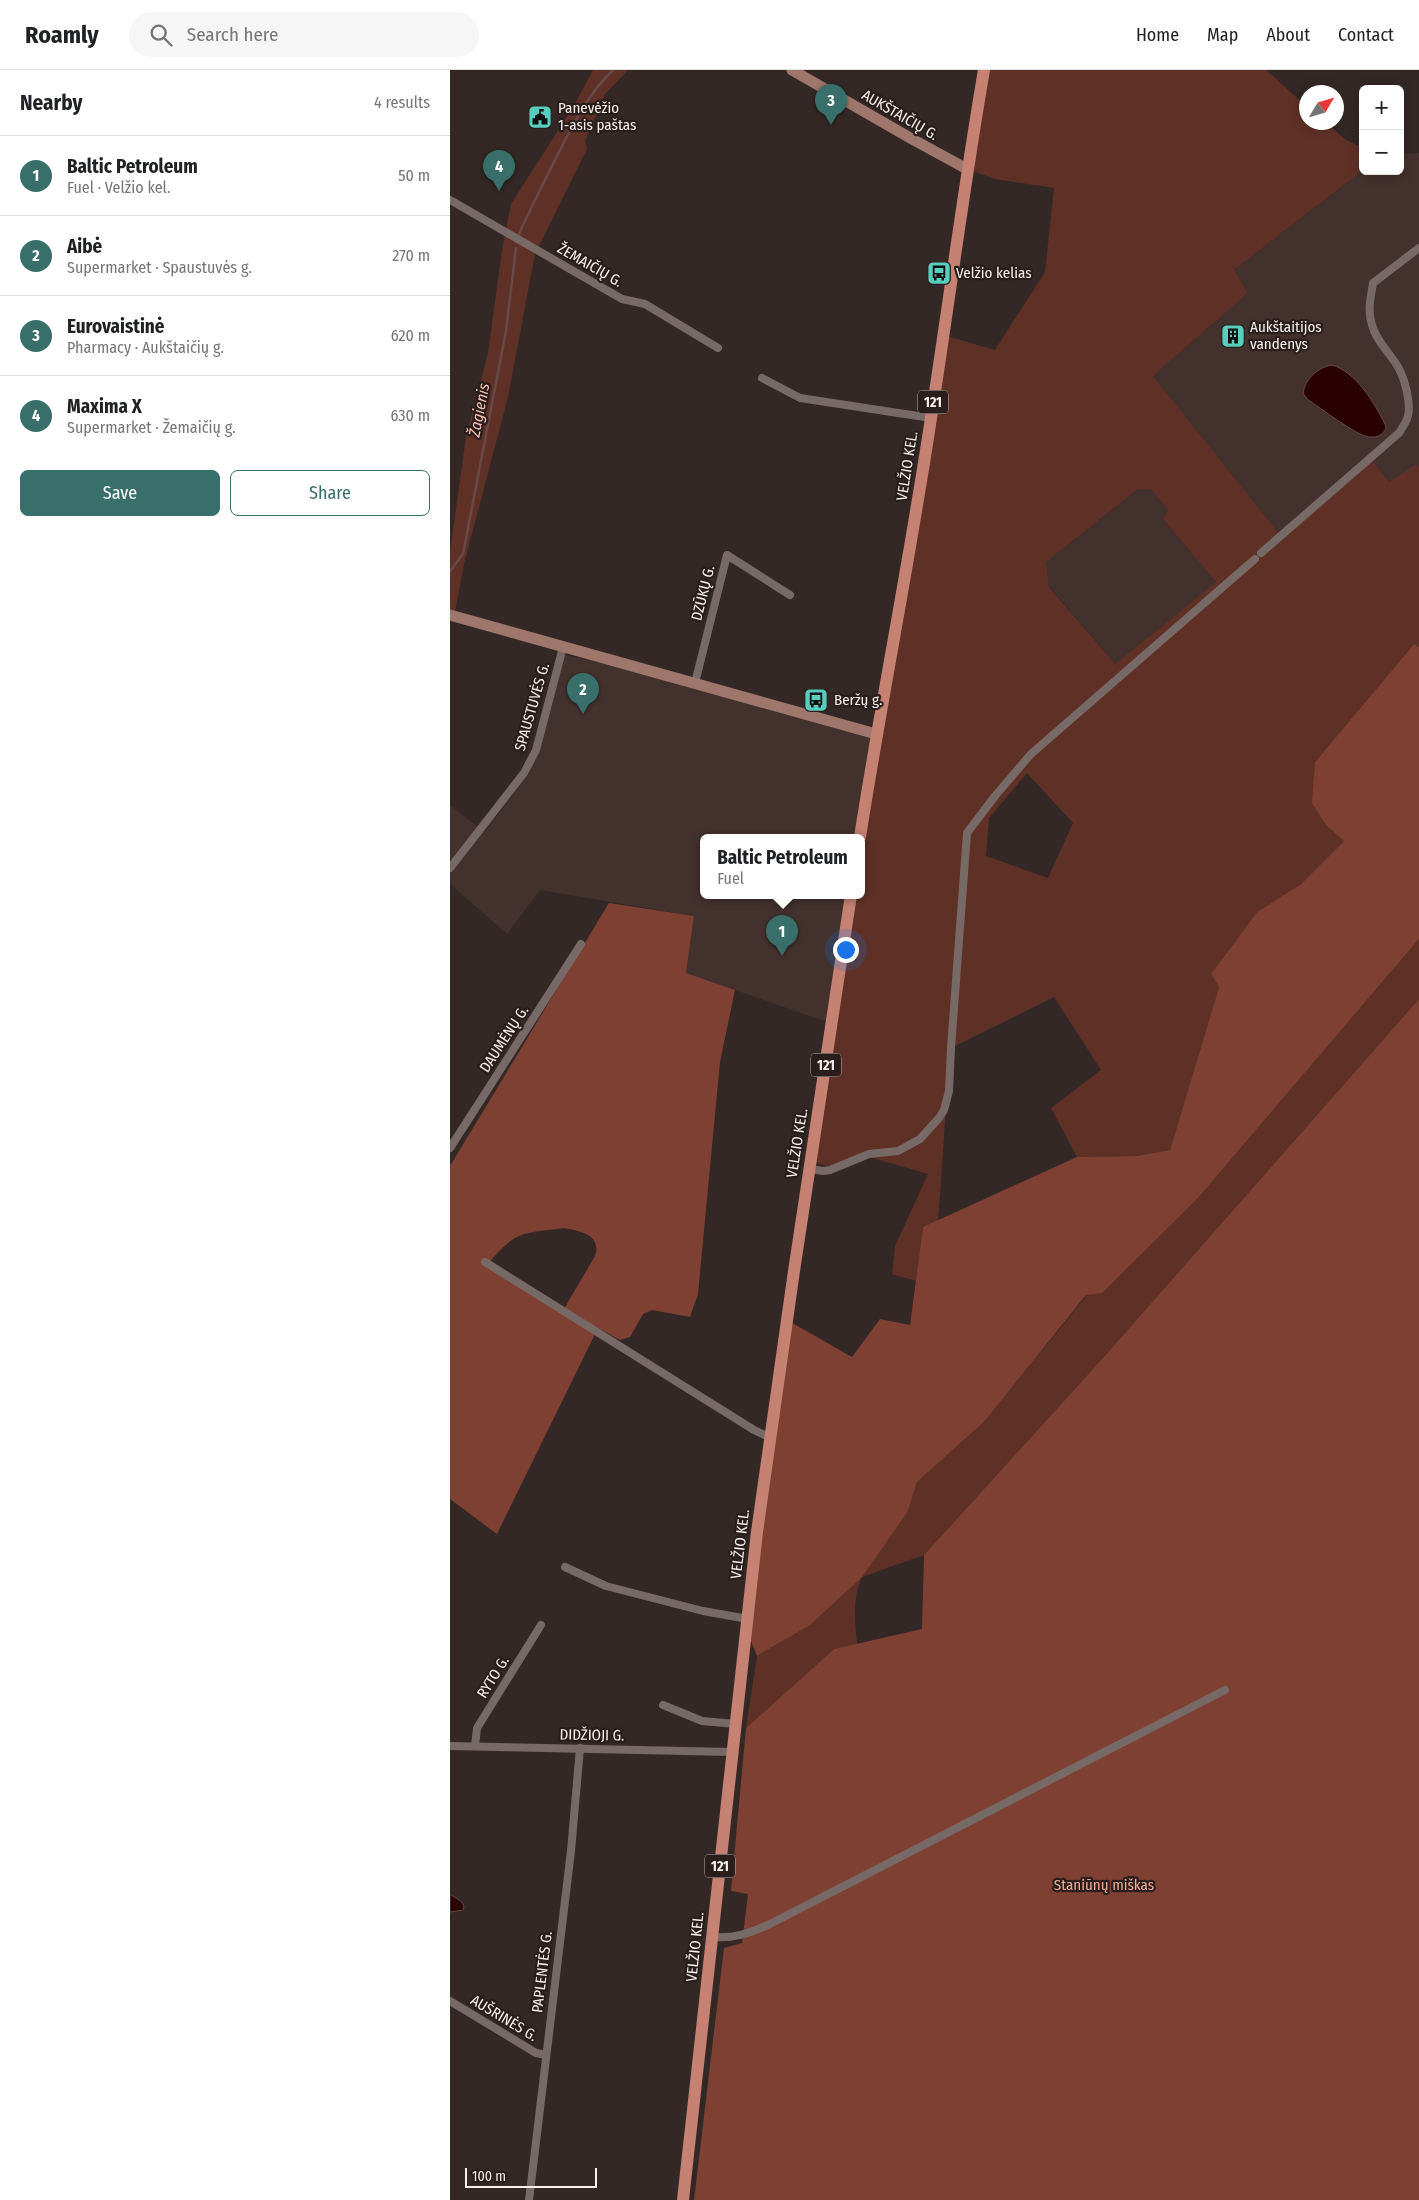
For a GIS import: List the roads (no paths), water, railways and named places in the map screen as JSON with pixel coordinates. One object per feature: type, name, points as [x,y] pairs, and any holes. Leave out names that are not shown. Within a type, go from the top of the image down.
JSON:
[{"type":"main road","name":"AUKŠTAIČIŲ G.","points":[[792,70],[967,169]]},
{"type":"main road","name":"VELŽIO KEL.","points":[[860,834],[931,418],[967,169],[984,70]]},
{"type":"main road","points":[[450,616],[876,734]]},
{"type":"main road","name":"VELŽIO KEL.","points":[[683,2200],[732,1752],[771,1438],[851,899]]},
{"type":"street","name":"ŽEMAIČIŲ G.","points":[[450,200],[622,300],[645,304],[718,348]]},
{"type":"street","points":[[1261,553],[1399,433],[1405,424],[1408,415],[1408,402],[1404,382],[1399,369],[1379,340],[1372,326],[1369,309],[1373,283],[1419,248]]},
{"type":"street","points":[[762,378],[800,398],[931,418]]},
{"type":"street","name":"DZŪKŲ G.","points":[[695,683],[727,555],[790,595]]},
{"type":"street","points":[[810,1169],[830,1170],[869,1154],[898,1152],[920,1139],[939,1118],[944,1110],[949,1091],[967,833],[995,796],[1031,754],[1255,559]]},
{"type":"street","name":"SPAUSTUVĖS G.","points":[[450,868],[524,773],[536,750],[563,647]]},
{"type":"street","name":"DAUMĖNŲ G.","points":[[450,1148],[581,944]]},
{"type":"street","points":[[485,1262],[754,1430],[771,1438]]},
{"type":"street","points":[[565,1567],[606,1586],[703,1611],[748,1619]]},
{"type":"street","name":"RYTO G.","points":[[475,1746],[477,1728],[541,1625]]},
{"type":"street","points":[[712,1937],[727,1939],[770,1924],[1224,1690]]},
{"type":"street","points":[[663,1704],[702,1721],[736,1724]]},
{"type":"street","name":"DIDŽIOJI G.","points":[[450,1746],[732,1752]]},
{"type":"street","name":"PAPLENTĖS G.","points":[[530,2200],[571,1851],[580,1748]]},
{"type":"street","name":"AUŠRINĖS G.","points":[[450,2001],[536,2053],[546,2056]]},
{"type":"waterway","name":"Žagienis","points":[[519,234],[577,118],[597,88],[613,70]]},
{"type":"waterway","name":"Žagienis","points":[[450,571],[463,554],[506,331],[516,248]]},
{"type":"place","name":"Panevėžio 1-asis paštas","points":[[540,117]]},
{"type":"place","name":"Eurovaistinė","points":[[831,125]]},
{"type":"place","name":"Maxima X","points":[[499,191]]},
{"type":"place","name":"Velžio kelias","points":[[939,273]]},
{"type":"place","name":"Aukštaitijos vandenys","points":[[1233,336]]},
{"type":"place","name":"Beržų g.","points":[[816,700]]},
{"type":"place","name":"Aibė","points":[[583,714]]},
{"type":"place","name":"Baltic Petroleum","points":[[782,956]]},
{"type":"park label","name":"Staniūnų miškas","points":[[1104,1885]]}]
